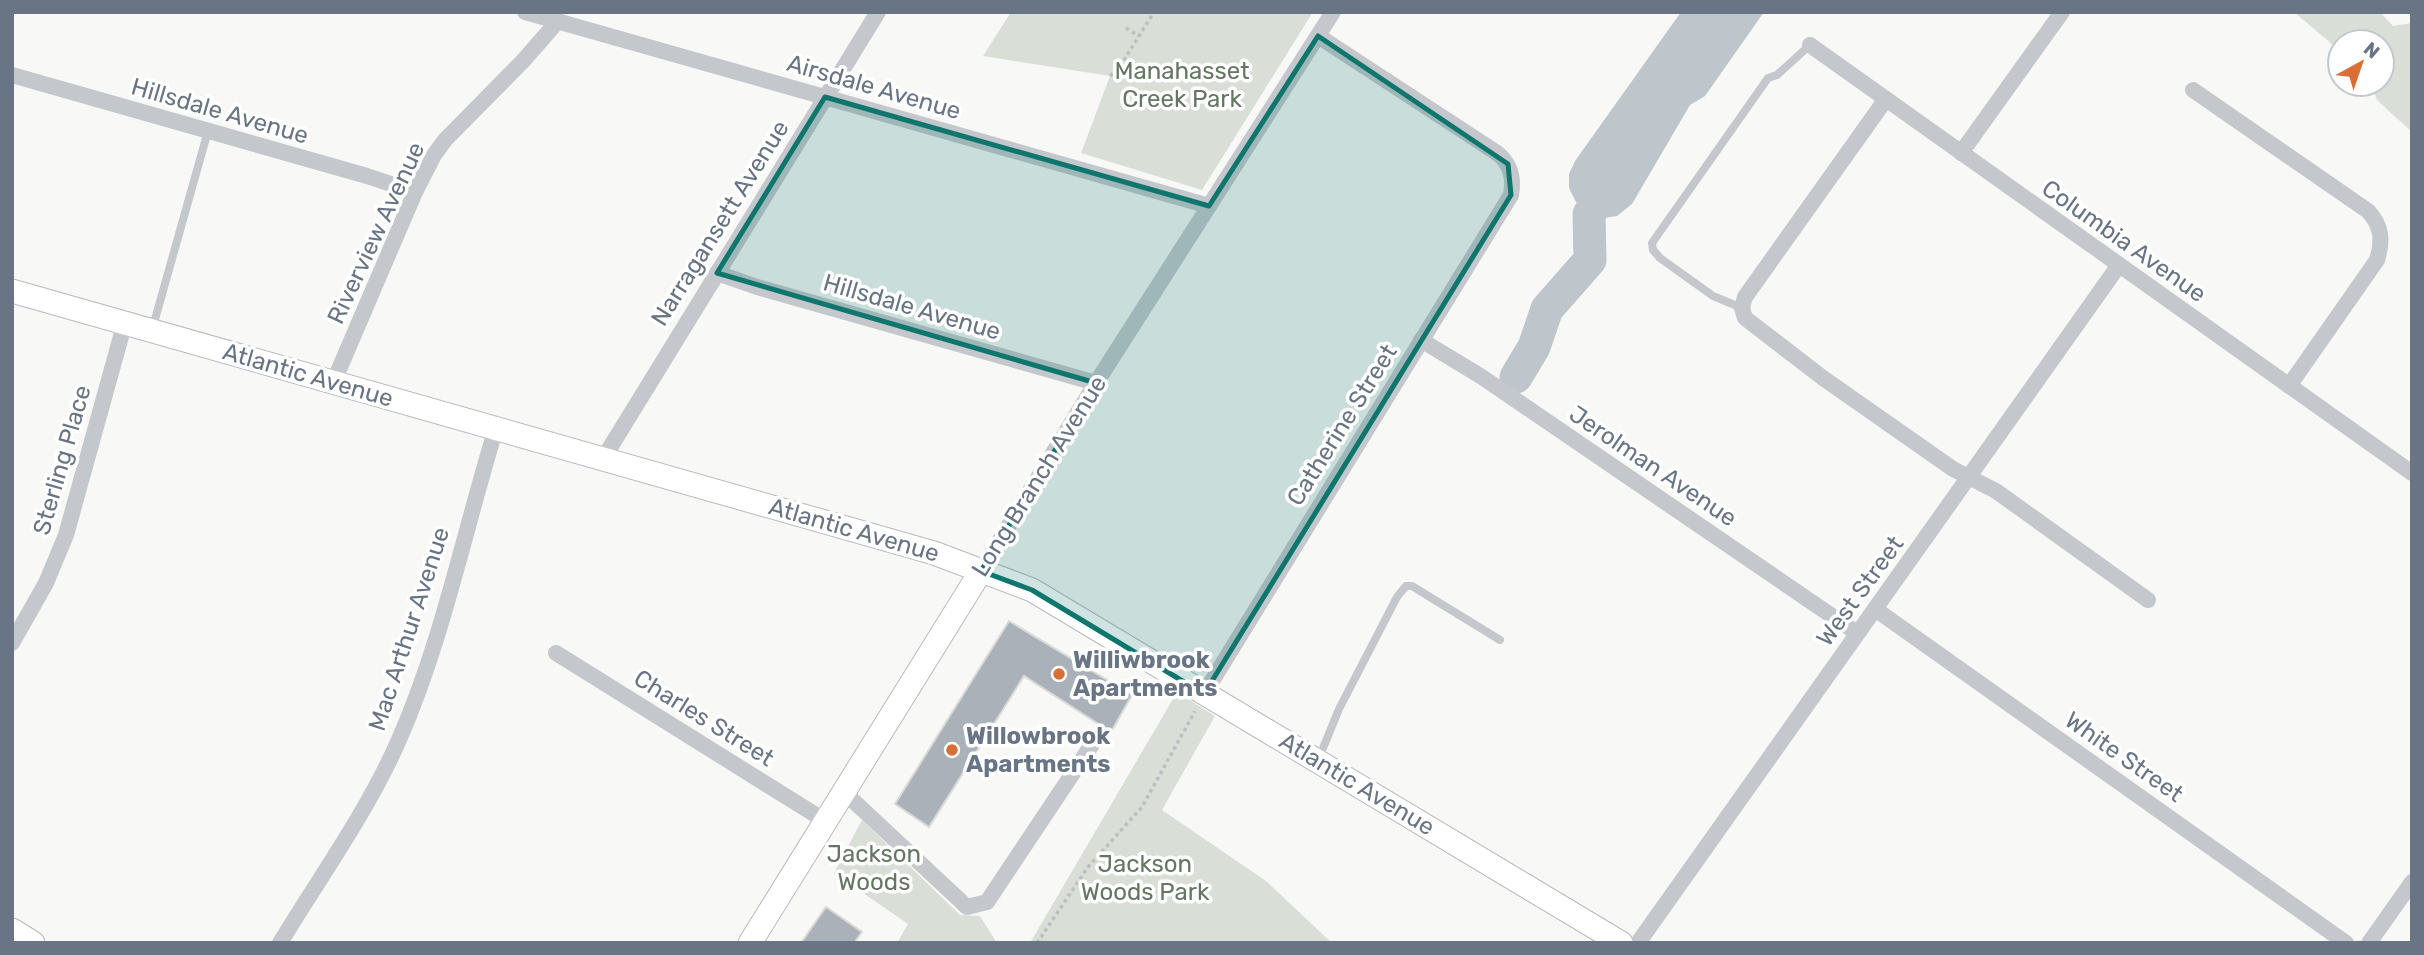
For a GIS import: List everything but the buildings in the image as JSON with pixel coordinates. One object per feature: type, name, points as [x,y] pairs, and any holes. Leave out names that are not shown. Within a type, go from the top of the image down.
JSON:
[{"type":"main road","name":"Atlantic Avenue","points":[[12,291],[934,552],[1032,590],[1621,943]]},
{"type":"main road","name":"Long Branch Avenue","points":[[750,943],[981,570]]},
{"type":"main road","points":[[12,930],[33,943]]},
{"type":"street","name":"Airsdale Avenue","points":[[525,12],[570,20],[825,97],[1209,206]]},
{"type":"street","name":"Narragansett Avenue","points":[[603,459],[878,12]]},
{"type":"street","name":"Long Branch Avenue","points":[[981,570],[1096,383],[1333,12]]},
{"type":"street","points":[[1961,153],[2062,12]]},
{"type":"street","name":"Riverview Avenue","points":[[334,381],[415,192],[434,155],[445,140],[523,61],[570,20]]},
{"type":"street","name":"Catherine Street","points":[[1204,694],[1511,195],[1513,178],[1508,164],[1497,153],[1318,36]]},
{"type":"street","name":"Columbia Avenue","points":[[1810,45],[2412,473]]},
{"type":"street","name":"Hillsdale Avenue","points":[[12,75],[415,192]]},
{"type":"street","points":[[2193,90],[2368,211],[2381,233],[2379,255],[2289,386]]},
{"type":"street","points":[[1886,99],[1745,297],[1741,308],[1745,318],[1953,469],[1996,491],[2148,600]]},
{"type":"street","name":"West Street","points":[[1638,943],[2119,265]]},
{"type":"street","name":"Hillsdale Avenue","points":[[717,273],[757,287],[1096,383]]},
{"type":"street","name":"Sterling Place","points":[[12,643],[46,583],[66,535],[125,323]]},
{"type":"street","name":"Jerolman Avenue","points":[[1421,340],[1491,383],[1857,633]]},
{"type":"street","name":"Mac Arthur Avenue","points":[[280,943],[359,815],[397,743],[433,645],[496,428]]},
{"type":"street","name":"White Street","points":[[1875,608],[2346,943]]},
{"type":"street","name":"Charles Street","points":[[556,653],[827,821]]},
{"type":"street","points":[[845,793],[967,906],[982,904],[987,902],[1097,737]]},
{"type":"street","points":[[2369,943],[2412,882]]},
{"type":"lane","points":[[1741,308],[1713,296],[1660,258],[1653,250],[1653,243],[1768,78],[1777,75],[1810,45]]},
{"type":"lane","points":[[152,330],[208,131]]},
{"type":"lane","points":[[1317,760],[1339,709],[1397,597],[1406,586],[1412,586],[1500,640]]},
{"type":"path","points":[[1110,76],[1122,64],[1154,12]]},
{"type":"path","points":[[1126,28],[1139,36]]},
{"type":"path","points":[[1122,64],[1130,69]]},
{"type":"path","points":[[1037,943],[1088,867],[1142,807],[1204,694]]},
{"type":"highlighted area","points":[[1318,36],[1508,164],[1511,195],[1204,694],[1032,590],[981,571],[1096,383],[717,273],[825,97],[1209,206]]},
{"type":"green space","name":"Manahasset Creek Park","points":[[1011,12],[1313,12],[1202,190],[1081,153],[1110,76],[983,56]]},
{"type":"green space","points":[[2294,12],[2380,12],[2393,26],[2412,23],[2412,132],[2376,98],[2396,98],[2396,28],[2326,28],[2326,39]]},
{"type":"green space","name":"Jackson Woods Park","points":[[1177,692],[1215,716],[1162,810],[1266,881],[1332,943],[1030,943]]},
{"type":"green space","name":"Jackson Woods","points":[[862,820],[960,915],[980,916],[997,943],[897,943],[908,924],[834,873]]},
{"type":"shaded area","points":[[1681,12],[1764,12],[1705,96],[1690,105],[1632,204],[1617,216],[1604,218],[1589,214],[1576,202],[1569,188],[1569,174],[1575,161]]},
{"type":"waterway","points":[[1516,377],[1534,347],[1547,309],[1590,260],[1589,214],[1615,176]]},
{"type":"place","name":"Williwbrook Apartments","points":[[1059,674]]},
{"type":"place","name":"Willowbrook Apartments","points":[[952,750]]}]
